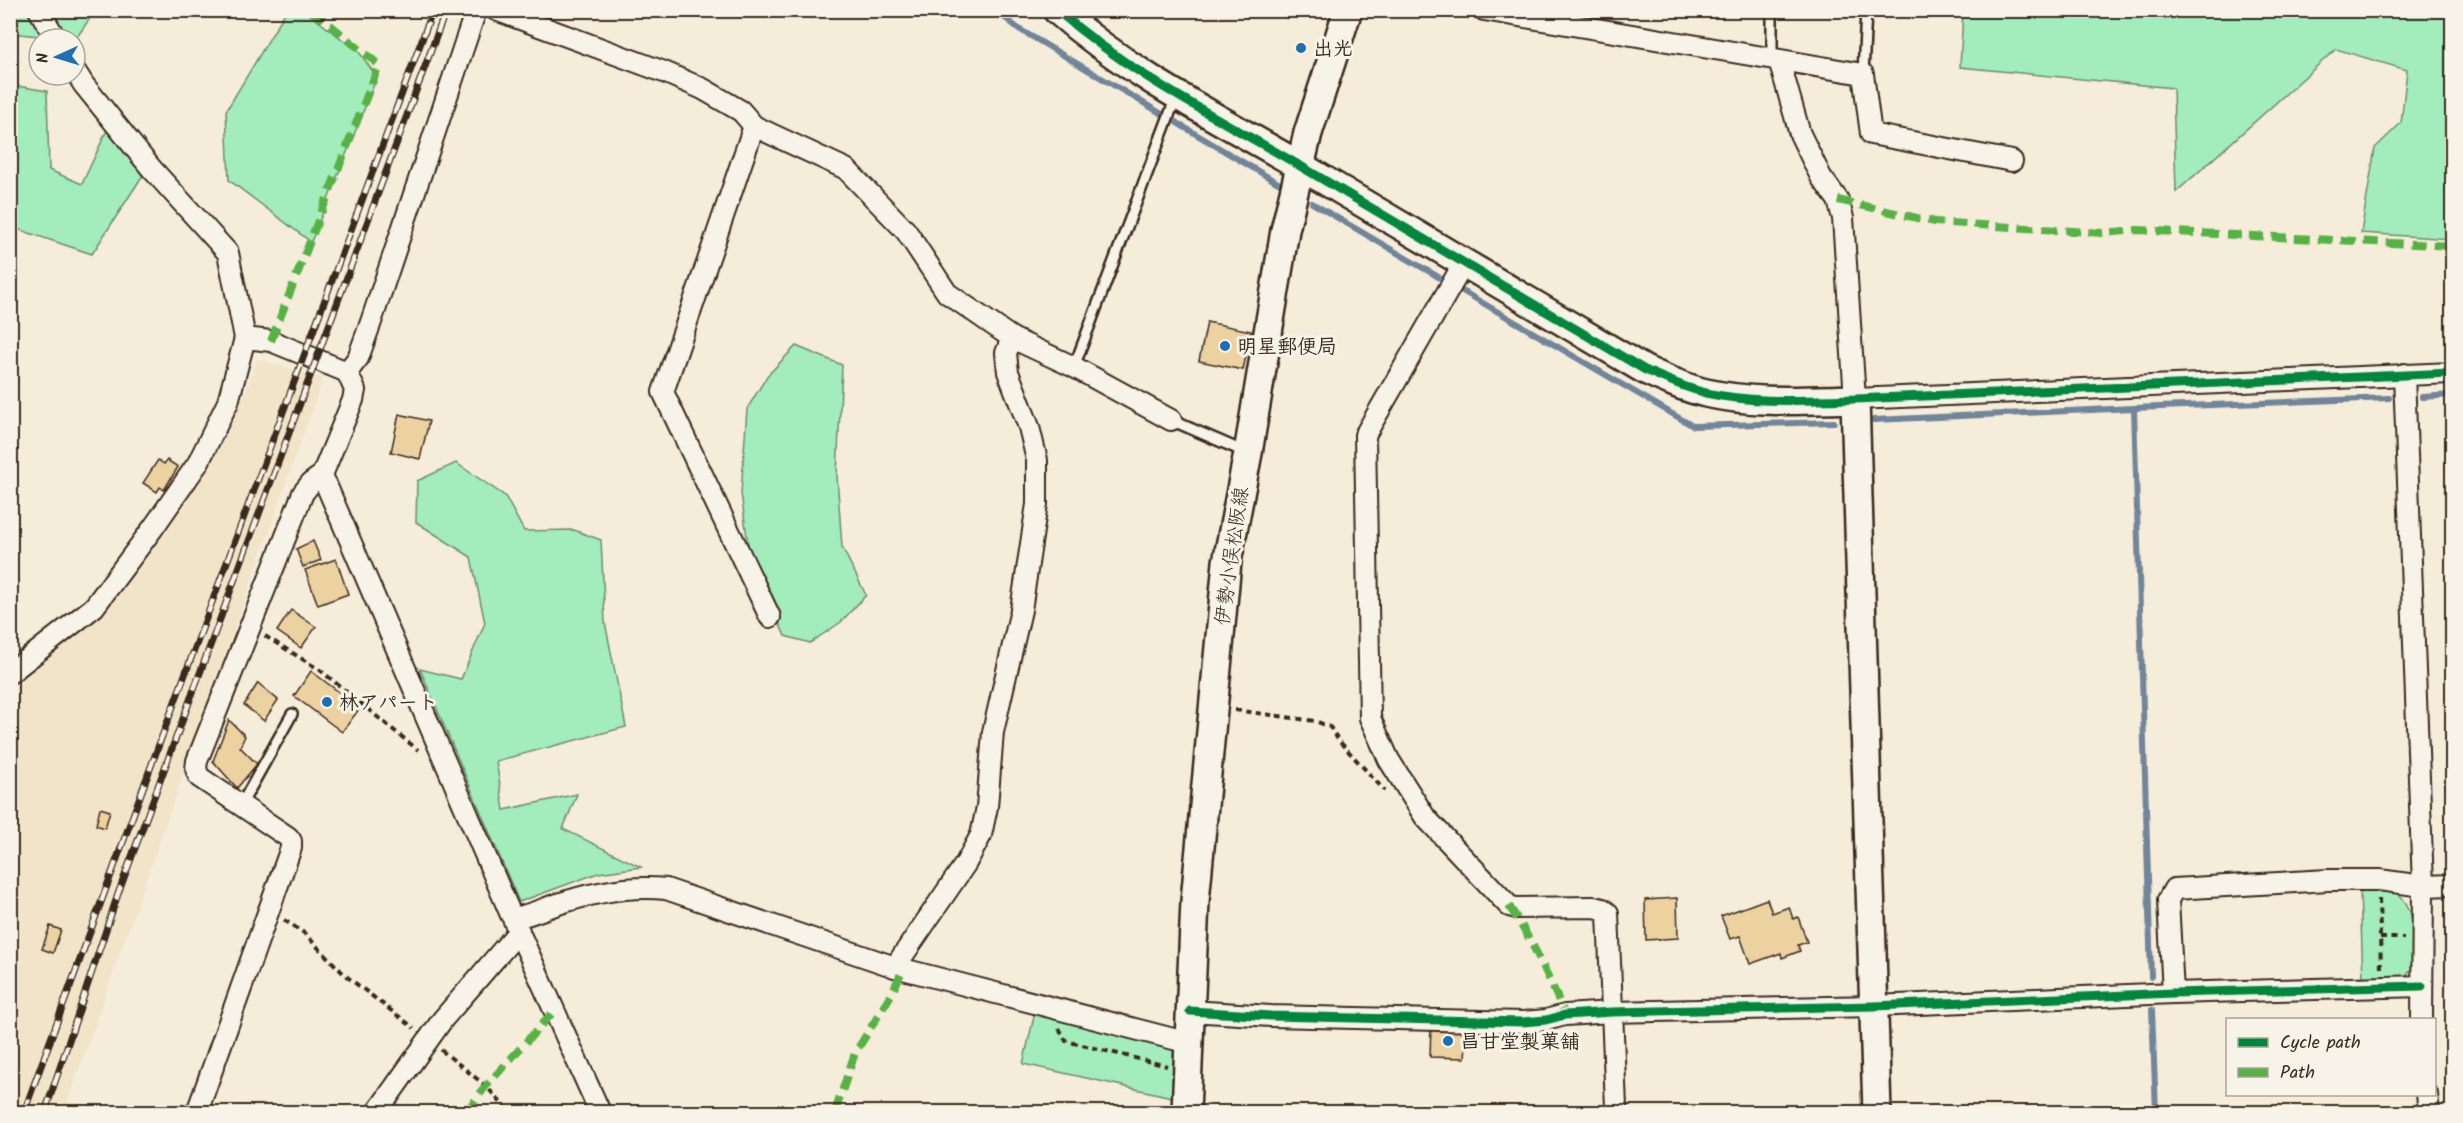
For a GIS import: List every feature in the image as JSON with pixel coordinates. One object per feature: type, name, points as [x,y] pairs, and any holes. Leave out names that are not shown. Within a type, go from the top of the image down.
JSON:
[{"type":"street","points":[[39,10],[49,27]]},
{"type":"street","points":[[347,372],[358,358],[368,331],[476,10]]},
{"type":"street","points":[[496,10],[664,72],[703,89],[741,111],[754,126],[846,170],[906,231],[946,293],[1012,338],[1074,367],[1171,420]]},
{"type":"street","points":[[1057,10],[1174,103],[1300,166],[1461,268],[1645,370],[1705,393],[1732,398],[1766,400],[1855,399],[2452,373]]},
{"type":"street","name":"伊勢小俣松阪線","points":[[1186,1113],[1195,901],[1227,562],[1248,453],[1285,230],[1321,89],[1348,10]]},
{"type":"street","points":[[1484,10],[1863,74],[1870,134],[2012,161]]},
{"type":"street","points":[[1775,59],[1800,134],[1821,177],[1838,200],[1844,218],[1855,399],[1877,1113]]},
{"type":"street","points":[[10,673],[94,607],[153,528],[198,463],[228,402],[245,338],[228,253],[151,168],[86,87]]},
{"type":"street","points":[[754,126],[663,392],[770,617]]},
{"type":"street","points":[[1461,268],[1365,435],[1370,718],[1389,760],[1425,817],[1509,906],[1515,908],[1594,907],[1603,909],[1608,914],[1616,1107],[1613,1113]]},
{"type":"street","points":[[197,1113],[271,912],[291,848],[291,841],[200,777],[196,770],[200,752],[303,493],[322,475],[355,390],[347,372],[271,341],[245,338]]},
{"type":"street","points":[[895,967],[966,863],[981,835],[987,807],[993,732],[1021,610],[1037,504],[1037,460],[1029,427],[1008,372],[1006,353],[1012,338]]},
{"type":"street","points":[[2404,374],[2422,886],[2424,964],[2422,1018]]},
{"type":"street","points":[[322,475],[515,923],[600,1113]]},
{"type":"street","points":[[2173,993],[2168,900],[2174,889],[2328,880],[2379,880],[2422,886],[2452,885]]},
{"type":"street","points":[[377,1113],[428,1039],[519,917],[616,890],[649,888],[666,890],[895,967],[1189,1043]]},
{"type":"street","points":[[1190,1011],[1271,1016],[1496,1022],[1546,1020],[1565,1015],[1612,1012],[1874,1006],[2173,993],[2422,986]]},
{"type":"street","points":[[2427,1096],[2429,1113]]},
{"type":"lane","points":[[1772,10],[1775,59]]},
{"type":"lane","points":[[1863,74],[1866,10]]},
{"type":"lane","points":[[1074,367],[1174,103]]},
{"type":"lane","points":[[1171,420],[1248,453]]},
{"type":"lane","points":[[241,805],[292,714]]},
{"type":"path","points":[[249,626],[320,670],[434,763],[444,759]]},
{"type":"path","points":[[1213,707],[1315,721],[1330,727],[1377,785],[1393,799]]},
{"type":"path","points":[[2379,880],[2382,988]]},
{"type":"path","points":[[271,912],[304,933],[346,976],[486,1086],[509,1113]]},
{"type":"path","points":[[1061,1011],[1059,1029],[1066,1041],[1188,1071]]},
{"type":"shaded area","points":[[258,359],[323,379],[64,1112],[11,1112],[10,691],[95,616],[211,461],[241,403]]},
{"type":"green space","points":[[11,11],[95,11],[84,27],[27,27],[27,35],[11,33]]},
{"type":"green space","points":[[286,11],[305,11],[359,52],[377,77],[311,242],[229,180],[226,111]]},
{"type":"green space","points":[[1963,11],[2452,11],[2452,239],[2361,233],[2375,148],[2401,123],[2407,70],[2336,49],[2176,192],[2173,88],[1960,67]]},
{"type":"green space","points":[[11,85],[47,91],[49,170],[82,184],[107,130],[143,175],[92,254],[11,227]]},
{"type":"green space","points":[[796,346],[842,365],[837,476],[842,547],[866,595],[841,622],[810,643],[785,636],[750,559],[741,493],[747,409],[767,376]]},
{"type":"green space","points":[[456,463],[505,496],[524,531],[574,530],[601,540],[605,622],[626,727],[496,761],[504,810],[577,794],[563,829],[641,867],[598,873],[519,902],[420,669],[461,679],[485,623],[471,557],[416,522],[417,481]]},
{"type":"green space","points":[[2360,888],[2384,888],[2395,892],[2409,908],[2413,931],[2414,966],[2401,981],[2363,982]]},
{"type":"green space","points":[[1035,1012],[1177,1048],[1172,1097],[1023,1064]]},
{"type":"building","name":"明星郵便局","points":[[1207,322],[1251,331],[1243,370],[1199,361]]},
{"type":"building","points":[[399,414],[429,421],[420,459],[391,452]]},
{"type":"building","points":[[158,460],[164,464],[167,460],[178,467],[164,490],[160,487],[157,492],[143,483]]},
{"type":"building","points":[[313,541],[321,560],[303,567],[296,549]]},
{"type":"building","points":[[336,559],[348,594],[318,605],[305,570]]},
{"type":"building","points":[[291,610],[316,627],[301,648],[277,631]]},
{"type":"building","name":"林アパート","points":[[311,671],[360,708],[342,732],[294,696]]},
{"type":"building","points":[[258,683],[278,700],[264,721],[244,705]]},
{"type":"building","points":[[229,720],[245,736],[240,747],[257,764],[237,788],[213,761]]},
{"type":"building","points":[[100,808],[110,811],[105,828],[96,825]]},
{"type":"building","points":[[1677,898],[1678,938],[1646,940],[1645,900]]},
{"type":"building","points":[[1767,899],[1772,913],[1789,907],[1793,919],[1798,917],[1807,942],[1798,945],[1800,951],[1782,958],[1781,953],[1750,964],[1740,936],[1730,939],[1721,916]]},
{"type":"building","points":[[50,926],[61,930],[53,953],[42,949]]},
{"type":"building","name":"昌甘堂製菓舗","points":[[1431,1024],[1467,1025],[1465,1058],[1430,1057]]},
{"type":"waterway","points":[[995,10],[1019,29],[1278,183]]},
{"type":"waterway","points":[[1312,203],[1693,426],[1834,422]]},
{"type":"waterway","points":[[2422,397],[2452,395]]},
{"type":"waterway","points":[[2134,408],[2389,398]]},
{"type":"waterway","points":[[1874,420],[2134,408],[2151,977]]},
{"type":"waterway","points":[[2152,1010],[2156,1112]]},
{"type":"railway","points":[[24,1112],[433,10]]},
{"type":"railway","points":[[45,1112],[118,894],[446,10]]},
{"type":"marked path","points":[[271,341],[379,65],[312,10]]},
{"type":"marked path","points":[[1838,200],[1935,222],[2102,233],[2138,230],[2452,246]]},
{"type":"marked path","points":[[1509,906],[1540,959],[1565,1015]]},
{"type":"marked path","points":[[835,1112],[855,1053],[891,995],[903,969]]},
{"type":"marked path","points":[[466,1112],[486,1086],[555,1010]]},
{"type":"cycle path","points":[[1057,10],[1115,55],[1176,94],[1645,370],[1706,393],[1743,399],[1818,400],[2452,373]]},
{"type":"cycle path","points":[[1190,1011],[1271,1016],[1523,1022],[1546,1020],[1565,1015],[1612,1012],[1874,1006],[2173,993],[2422,986]]},
{"type":"place","name":"出光","points":[[1301,48]]},
{"type":"place","name":"明星郵便局","points":[[1225,346]]},
{"type":"place","name":"林アパート","points":[[327,702]]},
{"type":"place","name":"昌甘堂製菓舗","points":[[1448,1041]]}]
